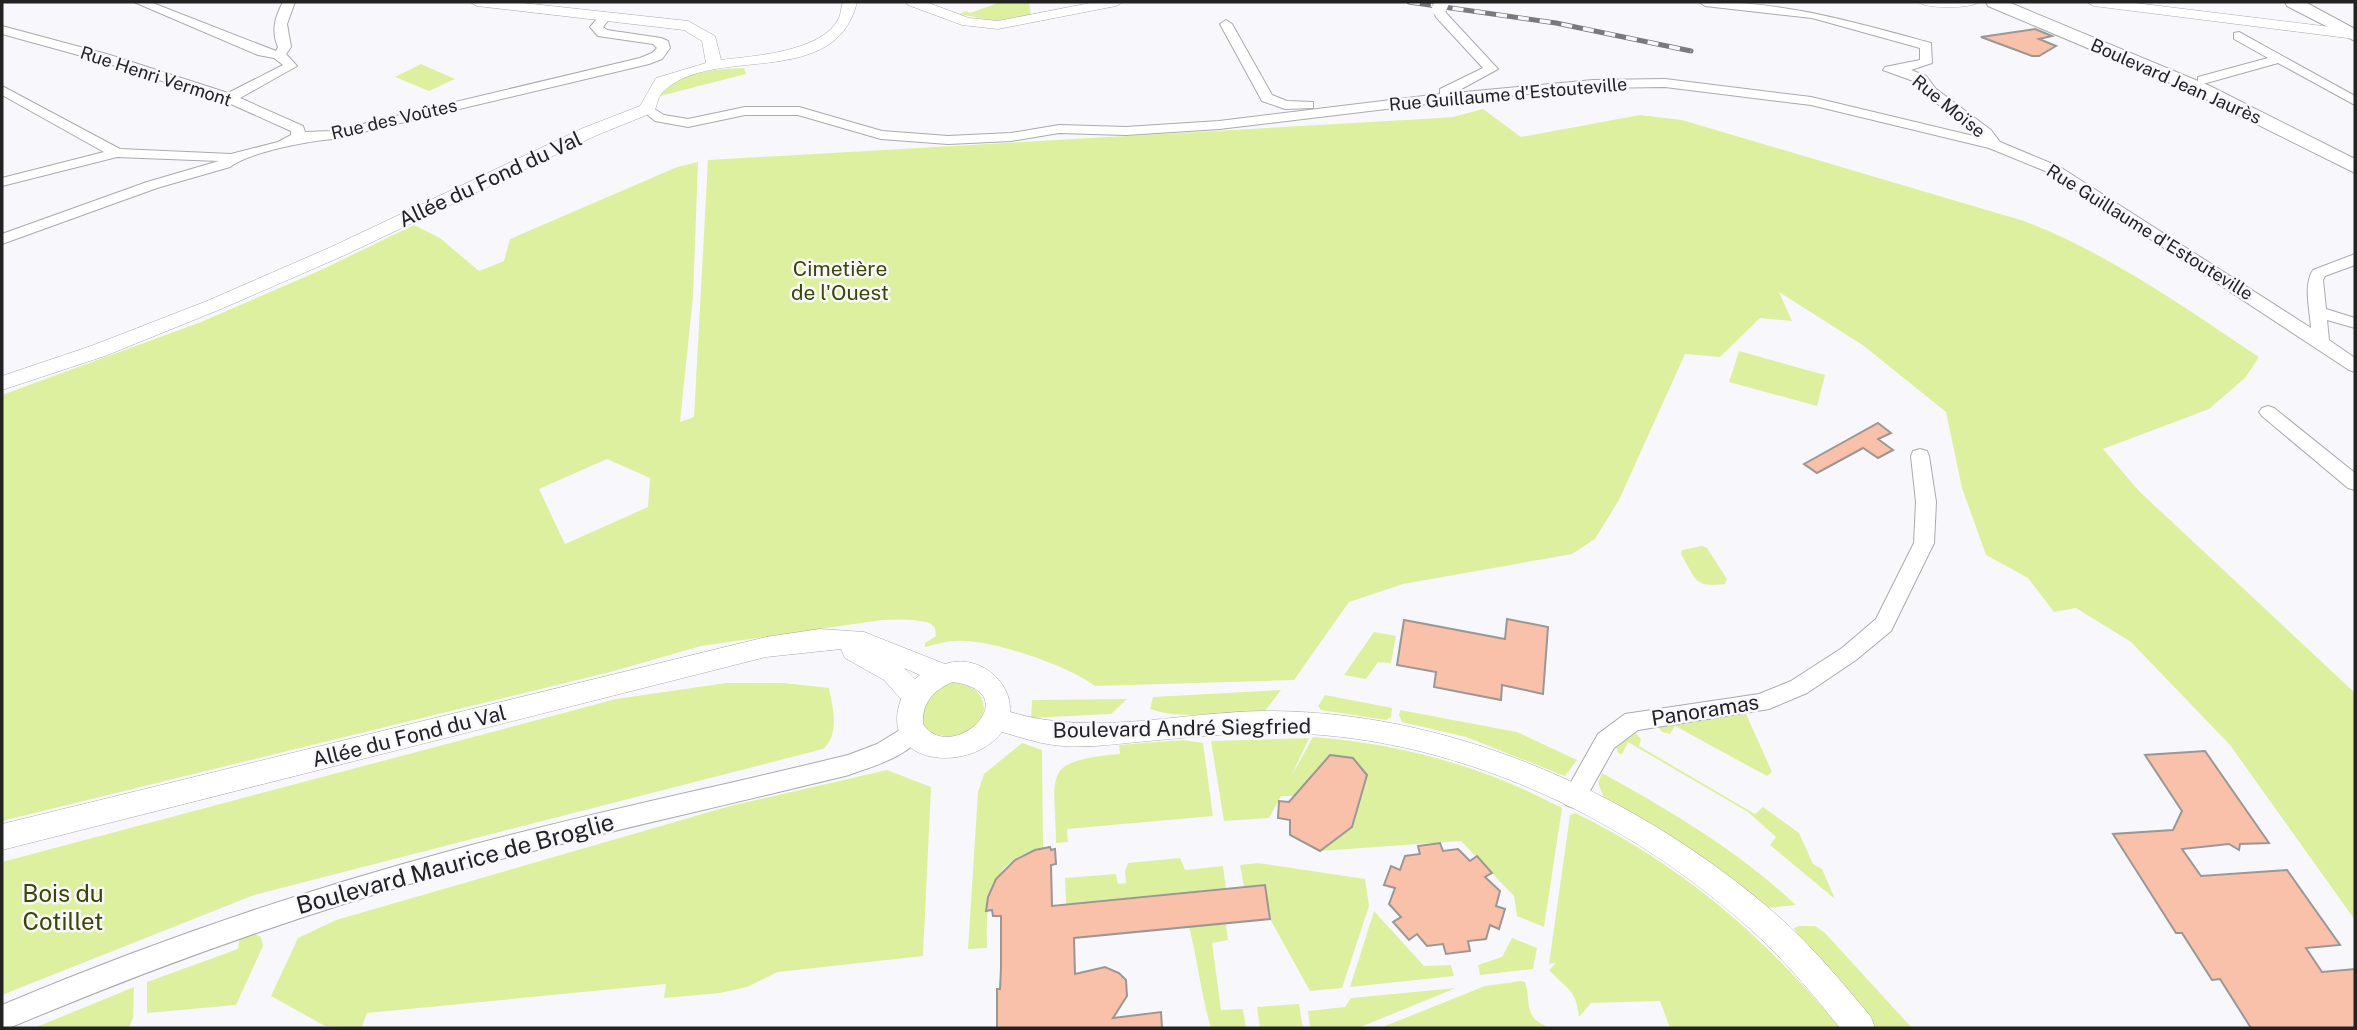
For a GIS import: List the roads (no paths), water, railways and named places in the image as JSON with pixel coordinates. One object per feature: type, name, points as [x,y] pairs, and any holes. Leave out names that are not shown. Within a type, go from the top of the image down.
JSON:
[{"type":"main road","name":"Boulevard Jean Jaurès","points":[[1994,2],[2203,90],[2355,167]]},
{"type":"main road","name":"Boulevard Jean Jaurès","points":[[2024,2],[2203,80],[2355,156]]},
{"type":"main road","points":[[2293,2],[2355,36]]},
{"type":"street","points":[[139,2],[263,52],[279,55],[290,65],[229,98]]},
{"type":"street","points":[[279,55],[285,47],[280,31],[283,12],[289,2]]},
{"type":"street","points":[[477,2],[699,30],[710,39],[711,56],[715,65]]},
{"type":"street","points":[[638,109],[649,101],[655,90],[675,76],[715,65],[768,60],[812,46],[839,27],[848,17],[850,2]]},
{"type":"street","points":[[913,2],[967,22],[998,25],[1116,2]]},
{"type":"street","name":"Rue Moïse","points":[[1704,2],[1812,15],[1926,46],[1927,60],[1924,63],[1890,70],[1912,74],[1921,79],[1931,92],[1986,133],[1994,145]]},
{"type":"street","points":[[1924,2],[1972,2]]},
{"type":"street","points":[[2094,2],[2355,36]]},
{"type":"street","points":[[1441,6],[1440,15],[1491,69],[1441,94],[1444,98]]},
{"type":"street","name":"Rue des Voûtes","points":[[2,239],[152,185],[225,164],[233,158],[283,145],[298,137],[333,135],[631,64],[651,59],[664,48],[663,44],[656,41],[603,33],[596,27],[605,17]]},
{"type":"street","name":"Rue Guillaume d'Estouteville","points":[[1226,24],[1267,99],[1285,104],[1315,106],[1318,113]]},
{"type":"street","name":"Rue Henri Vermont","points":[[2,30],[105,58],[229,98],[298,129],[298,137]]},
{"type":"street","points":[[2239,36],[2355,102]]},
{"type":"street","points":[[2203,80],[2279,59]]},
{"type":"street","name":"Rue Guillaume d'Estouteville","points":[[638,109],[660,118],[688,123],[745,111],[799,111],[881,135],[948,140],[1011,137],[1069,128],[1126,131],[1219,125],[1444,98],[1593,84],[1665,83],[1811,101],[1994,145],[2055,170],[2104,199],[2321,341],[2350,363]]},
{"type":"street","points":[[2,90],[117,153]]},
{"type":"street","name":"Allée du Fond du Val","points":[[2,383],[110,346],[257,287],[638,109]]},
{"type":"street","points":[[2,182],[117,153],[233,158]]},
{"type":"street","points":[[2321,341],[2315,287],[2319,273],[2355,259]]},
{"type":"street","points":[[2318,312],[2355,323]]},
{"type":"street","points":[[2268,412],[2355,483]]},
{"type":"street","name":"Panoramas","points":[[1574,797],[1606,741],[1633,720],[1761,703],[1799,687],[1849,654],[1884,625],[1924,543],[1926,502],[1920,456]]},
{"type":"street","name":"Allée du Fond du Val","points":[[2,837],[766,647],[817,640],[852,640],[878,647],[943,674]]},
{"type":"street","name":"Allée du Fond du Val","points":[[817,640],[873,660],[893,673],[914,696]]},
{"type":"street","points":[[961,672],[986,680],[999,699],[997,719],[983,736],[960,747],[946,748],[928,744],[913,731],[909,711],[914,696],[926,682],[943,674],[961,672]]},
{"type":"street","name":"Boulevard André Siegfried","points":[[997,719],[1065,735],[1262,722],[1368,730],[1464,752],[1574,797],[1655,840],[1724,888],[1789,946],[1860,1028]]},
{"type":"street","name":"Boulevard Maurice de Broglie","points":[[2,1018],[145,958],[291,908],[565,831],[849,765],[885,751],[913,731]]},
{"type":"railway","points":[[1409,2],[1556,23],[1691,51]]},
{"type":"park label","name":"Cimetière de l'Ouest","points":[[840,280]]},
{"type":"park label","name":"Bois du Cotillet","points":[[63,907]]}]
